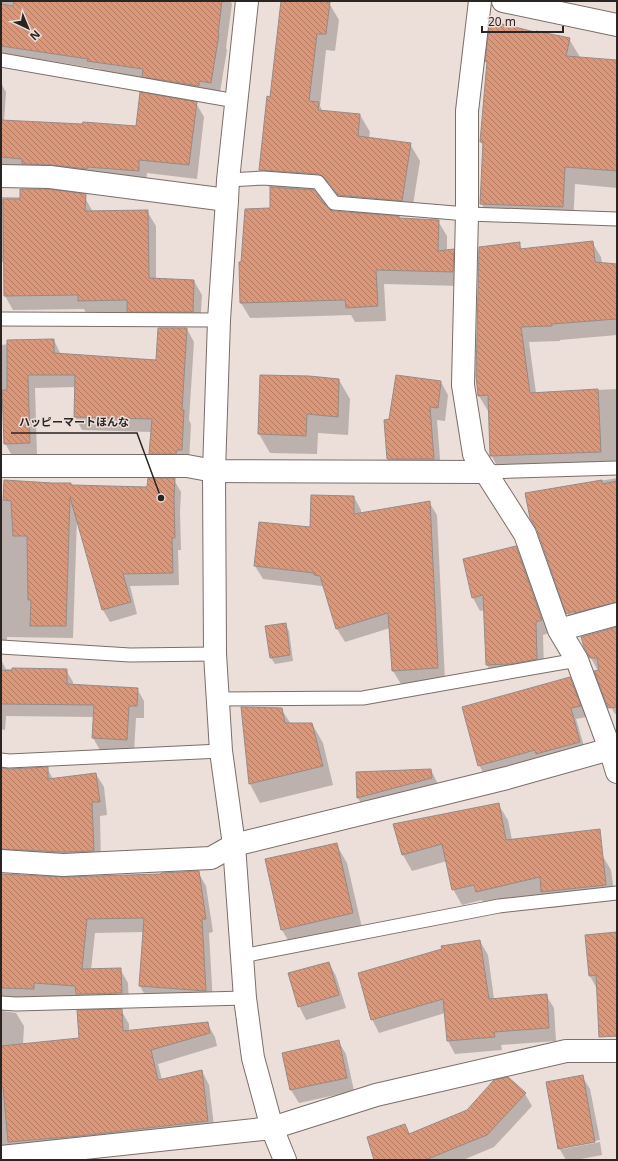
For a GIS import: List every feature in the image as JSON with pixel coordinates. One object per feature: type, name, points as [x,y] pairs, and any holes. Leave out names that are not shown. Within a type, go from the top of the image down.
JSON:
[{"type":"street","points":[[247,1],[228,190],[219,320],[214,471],[215,654],[221,751],[234,845],[245,998],[253,1058],[272,1128],[286,1160]]},
{"type":"street","points":[[480,1],[467,111],[467,214],[463,385],[474,454],[525,534],[559,630],[577,660],[614,748],[617,772]]},
{"type":"street","points":[[503,1],[617,25]]},
{"type":"street","points":[[1,176],[50,177],[228,190]]},
{"type":"street","points":[[1,466],[187,466],[214,471],[486,472]]},
{"type":"street","points":[[559,630],[617,614]]},
{"type":"street","points":[[1,861],[63,865],[211,858],[234,845],[507,778],[614,748]]},
{"type":"street","points":[[1,1157],[272,1128],[376,1095],[566,1051],[617,1051]]},
{"type":"lane","points":[[1,60],[236,101]]},
{"type":"lane","points":[[228,190],[263,178],[318,182],[334,204],[467,214],[617,219]]},
{"type":"lane","points":[[1,319],[219,320]]},
{"type":"lane","points":[[486,472],[617,468]]},
{"type":"lane","points":[[1,647],[130,655],[215,654]]},
{"type":"lane","points":[[218,700],[363,698],[577,660]]},
{"type":"lane","points":[[1,760],[221,751]]},
{"type":"lane","points":[[242,956],[499,906],[617,893]]},
{"type":"lane","points":[[1,1003],[16,1004],[245,998]]},
{"type":"building","points":[[14,1],[222,1],[219,34],[211,83],[199,81],[199,86],[142,77],[143,69],[1,46],[1,4],[13,6]]},
{"type":"building","points":[[281,1],[330,2],[326,34],[317,34],[309,101],[319,102],[318,110],[360,114],[358,136],[411,143],[402,201],[338,195],[324,177],[319,174],[259,170],[267,96],[270,97]]},
{"type":"building","points":[[490,21],[535,32],[570,38],[566,56],[617,60],[617,171],[565,167],[563,207],[480,204],[483,142],[480,142],[487,62],[485,61]]},
{"type":"building","points":[[140,92],[197,102],[189,165],[139,160],[139,171],[87,167],[87,169],[52,165],[22,164],[22,159],[1,157],[1,120],[82,124],[83,122],[136,126]]},
{"type":"building","points":[[270,187],[314,190],[328,208],[333,211],[399,216],[399,218],[439,220],[438,251],[454,249],[453,272],[376,270],[378,306],[346,308],[345,300],[240,303],[239,262],[241,262],[245,209],[270,208]]},
{"type":"building","points":[[20,189],[49,189],[86,194],[85,211],[148,210],[149,278],[194,280],[193,312],[127,312],[127,300],[78,301],[78,295],[4,296],[3,199],[20,199]]},
{"type":"building","points":[[593,241],[595,262],[617,264],[617,319],[552,324],[552,326],[521,327],[530,393],[598,389],[601,452],[490,456],[488,395],[478,396],[476,376],[479,247],[520,242],[520,249]]},
{"type":"building","points":[[158,328],[187,328],[182,410],[184,410],[182,450],[177,450],[176,454],[149,454],[152,419],[74,417],[75,375],[28,375],[30,443],[4,444],[2,390],[7,390],[7,340],[54,339],[54,353],[156,360]]},
{"type":"building","points":[[260,375],[309,376],[339,379],[338,417],[307,414],[306,436],[258,434]]},
{"type":"building","points":[[396,375],[441,381],[438,408],[430,407],[434,459],[387,459],[384,420],[389,419]]},
{"type":"building","points":[[148,478],[175,478],[175,538],[172,538],[173,573],[123,574],[131,602],[102,610],[70,497],[66,626],[30,626],[31,600],[28,600],[27,536],[13,536],[11,501],[3,500],[4,480],[71,483],[71,485],[147,487]]},
{"type":"building","points":[[602,480],[602,484],[617,481],[617,602],[566,614],[537,530],[530,518],[525,493]]},
{"type":"building","points":[[311,495],[354,496],[354,514],[430,501],[438,668],[392,671],[388,613],[336,629],[320,576],[314,575],[314,573],[254,566],[259,522],[310,527]]},
{"type":"building","points":[[516,546],[542,620],[536,622],[537,659],[511,664],[486,665],[483,595],[472,598],[463,559]]},
{"type":"building","points":[[286,623],[290,655],[270,658],[265,626]]},
{"type":"building","points":[[617,627],[617,707],[608,708],[594,671],[599,670],[597,658],[590,658],[581,637]]},
{"type":"building","points":[[12,668],[67,669],[67,684],[138,688],[137,706],[129,706],[127,740],[92,738],[94,705],[1,704],[1,670],[12,671]]},
{"type":"building","points":[[570,677],[581,706],[571,708],[580,742],[536,754],[535,750],[478,766],[462,707]]},
{"type":"building","points":[[241,707],[282,708],[285,723],[312,723],[323,766],[249,784]]},
{"type":"building","points":[[48,767],[48,779],[96,773],[100,802],[92,802],[94,851],[63,852],[1,849],[1,768]]},
{"type":"building","points":[[431,769],[432,778],[357,798],[356,772]]},
{"type":"building","points":[[499,803],[506,840],[600,829],[606,885],[541,892],[540,877],[476,892],[474,885],[452,890],[442,844],[402,855],[393,824]]},
{"type":"building","points":[[337,843],[353,913],[281,930],[265,859]]},
{"type":"building","points":[[199,871],[206,919],[202,919],[206,991],[139,986],[144,918],[87,919],[82,969],[121,968],[122,993],[76,994],[75,986],[34,983],[34,989],[1,988],[1,874],[64,877],[161,874]]},
{"type":"building","points":[[617,932],[617,1036],[599,1037],[596,975],[589,976],[585,935]]},
{"type":"building","points":[[480,940],[489,999],[547,994],[549,1028],[494,1032],[495,1037],[447,1041],[443,999],[371,1020],[358,973],[442,949],[441,946]]},
{"type":"building","points":[[329,962],[339,995],[298,1007],[288,973]]},
{"type":"building","points":[[122,1009],[123,1031],[208,1022],[210,1033],[151,1050],[158,1080],[202,1070],[208,1121],[79,1136],[8,1142],[3,1087],[1,1087],[1,1046],[79,1038],[77,1010]]},
{"type":"building","points":[[339,1040],[347,1078],[290,1090],[282,1053]]},
{"type":"building","points":[[583,1075],[595,1142],[558,1149],[546,1082]]},
{"type":"building","points":[[508,1077],[526,1093],[487,1135],[425,1160],[374,1160],[367,1137],[405,1124],[409,1134],[467,1110],[494,1080]]},
{"type":"place","name":"ハッピーマートほんな","points":[[161,498]]}]
